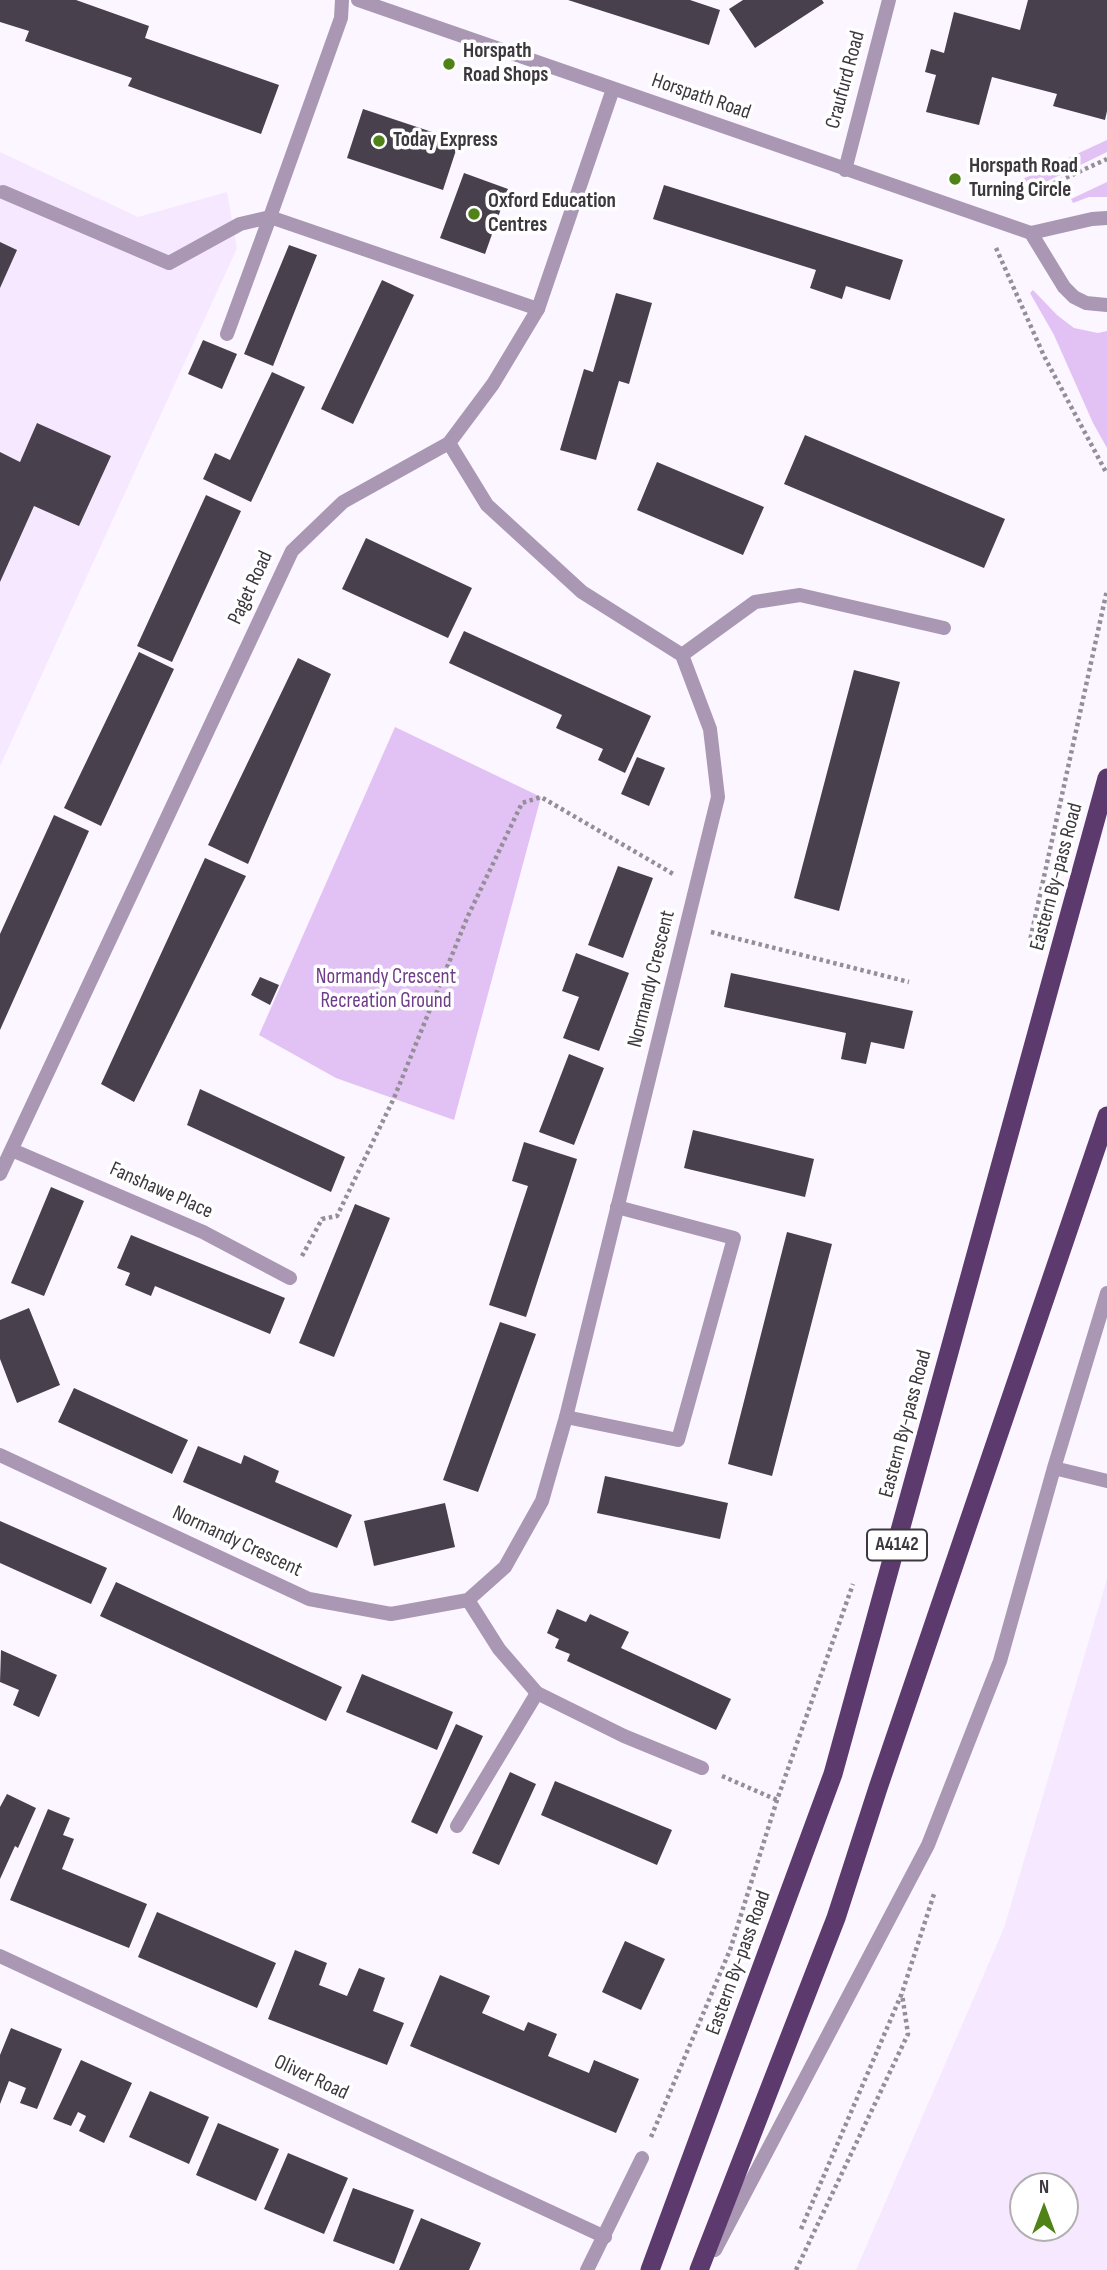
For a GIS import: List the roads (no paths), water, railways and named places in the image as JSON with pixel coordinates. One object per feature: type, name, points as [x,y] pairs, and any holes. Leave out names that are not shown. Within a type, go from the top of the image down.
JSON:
[{"type":"highway","name":"Eastern By-pass Road","points":[[650,2270],[833,1774],[1107,778]]},
{"type":"highway","name":"A4142","points":[[699,2270],[836,1918],[1107,1116]]},
{"type":"street","points":[[226,334],[341,18],[342,0]]},
{"type":"street","name":"Horspath Road","points":[[358,0],[1031,233]]},
{"type":"street","name":"Craufurd Road","points":[[845,170],[889,0]]},
{"type":"street","name":"Paget Road","points":[[0,1174],[292,551],[343,502],[449,443],[493,384],[538,309],[613,89]]},
{"type":"street","points":[[3,192],[169,263],[240,224],[270,217],[538,309]]},
{"type":"street","points":[[1107,218],[1031,233],[1064,287],[1074,297],[1100,306],[1107,304]]},
{"type":"street","points":[[449,443],[487,505],[582,592],[682,655],[755,602],[800,595],[944,628]]},
{"type":"street","name":"Normandy Crescent","points":[[0,1455],[309,1598],[391,1614],[468,1600],[505,1567],[542,1502],[566,1417],[718,797],[710,729],[682,655]]},
{"type":"street","name":"Fanshawe Place","points":[[12,1150],[204,1232],[290,1278]]},
{"type":"street","points":[[566,1417],[678,1440],[734,1238],[617,1207]]},
{"type":"street","points":[[704,2270],[928,1845],[1000,1661],[1107,1293]]},
{"type":"street","points":[[1054,1468],[1107,1481]]},
{"type":"street","points":[[468,1600],[499,1649],[537,1693],[624,1736],[702,1768]]},
{"type":"street","points":[[457,1826],[537,1693]]},
{"type":"street","name":"Oliver Road","points":[[0,1956],[605,2237]]},
{"type":"street","points":[[587,2270],[642,2158]]},
{"type":"place","name":"Horspath Road Shops","points":[[449,64]]},
{"type":"place","name":"Today Express","points":[[379,141]]},
{"type":"place","name":"Horspath Road Turning Circle","points":[[955,179]]},
{"type":"place","name":"Oxford Education Centres","points":[[474,214]]},
{"type":"park label","name":"Normandy Crescent Recreation Ground","points":[[386,990]]}]
